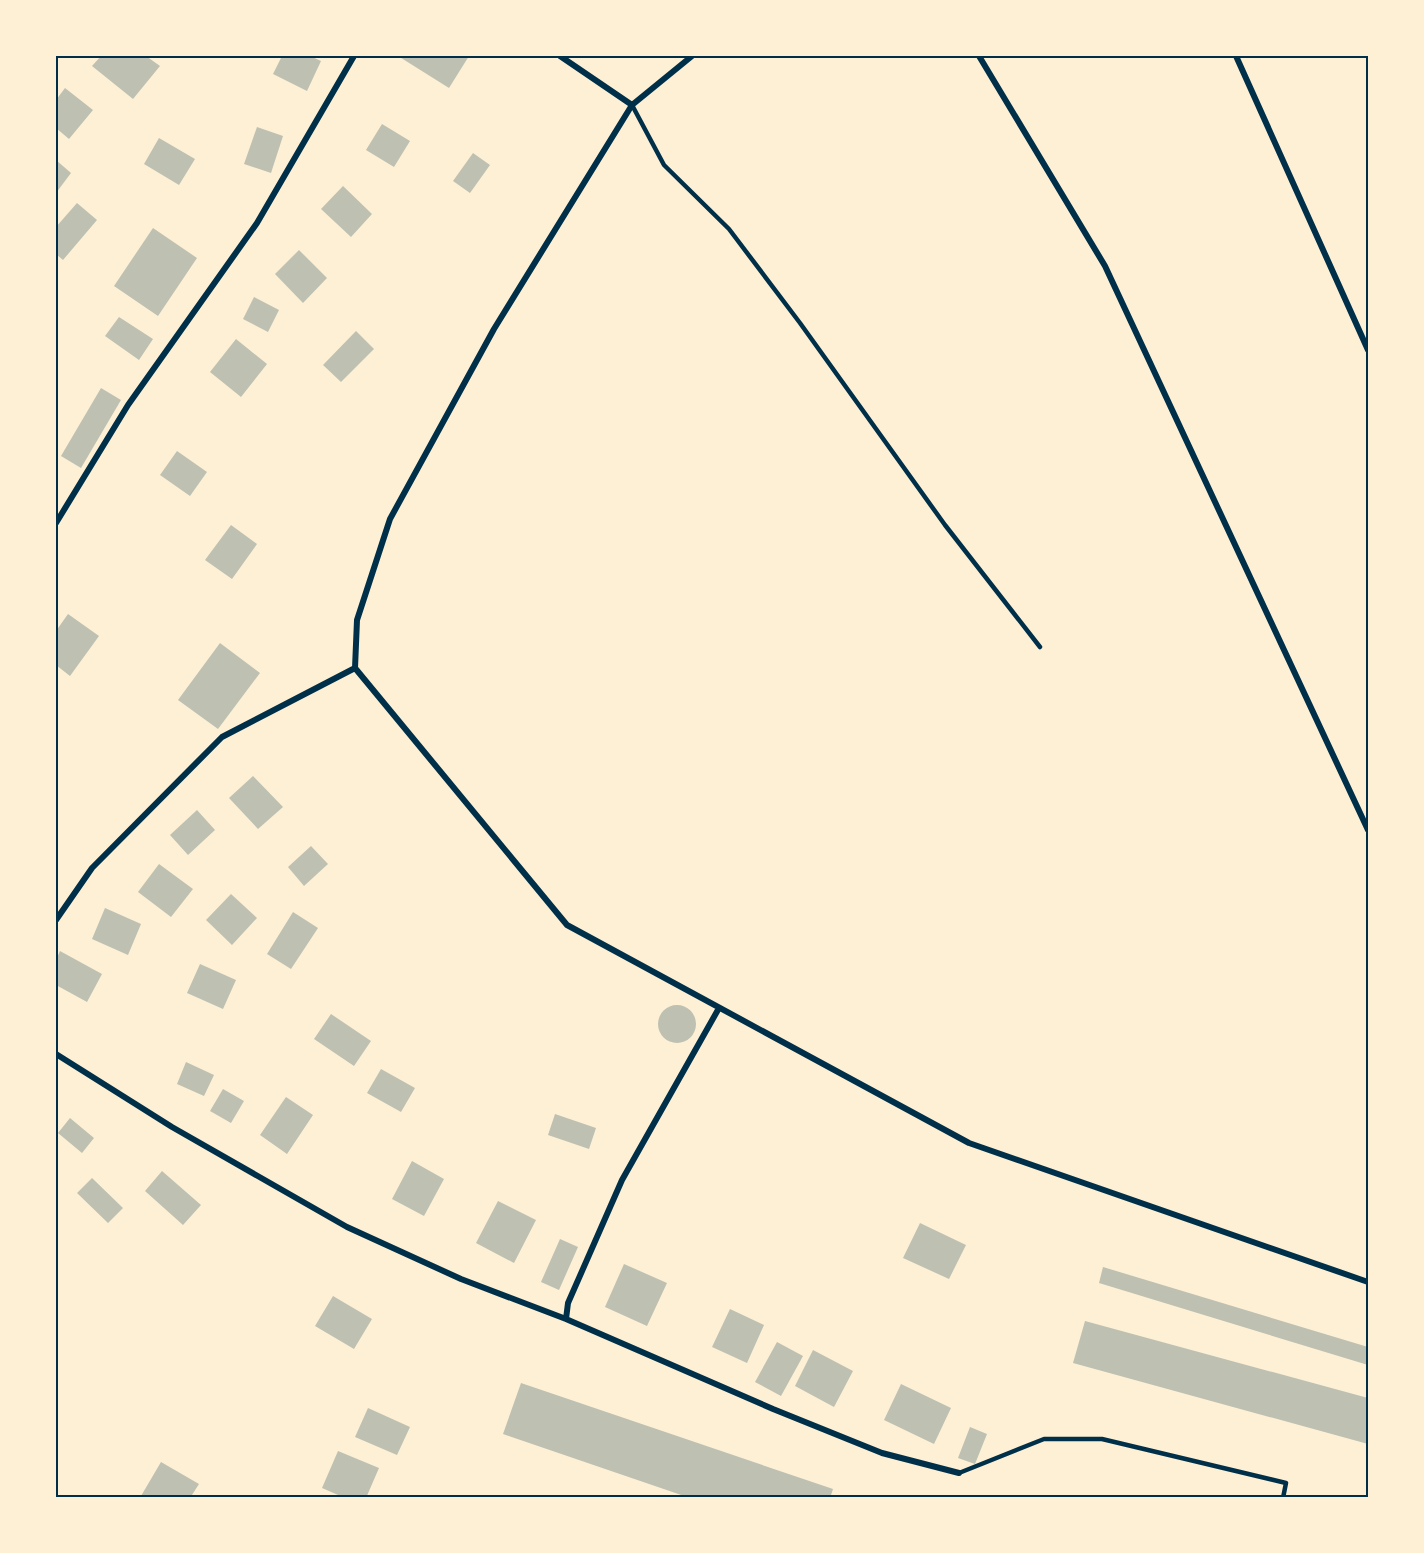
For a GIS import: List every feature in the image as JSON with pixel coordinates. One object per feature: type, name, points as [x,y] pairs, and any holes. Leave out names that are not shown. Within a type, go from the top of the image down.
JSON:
[{"type":"street","points":[[56,523],[128,405],[257,224],[354,56]]},
{"type":"street","points":[[560,56],[632,105]]},
{"type":"street","points":[[692,56],[632,105],[494,328],[390,519],[357,620],[355,669],[567,925],[969,1143],[1368,1282]]},
{"type":"street","points":[[979,56],[1105,266],[1368,830]]},
{"type":"street","points":[[1236,56],[1368,350]]},
{"type":"street","points":[[56,920],[92,868],[222,737],[355,669]]},
{"type":"street","points":[[566,1319],[568,1303],[622,1180],[719,1008]]},
{"type":"street","points":[[56,1054],[172,1127],[347,1227],[461,1279],[566,1319],[773,1409],[882,1453],[959,1473]]},
{"type":"lane","points":[[632,105],[664,165],[729,229],[800,323],[945,525],[1040,647]]},
{"type":"lane","points":[[959,1473],[1044,1439],[1102,1439],[1286,1483],[1283,1497]]},
{"type":"building","points":[[101,56],[146,56],[160,66],[133,99],[92,66]]},
{"type":"building","points":[[282,56],[310,56],[321,61],[307,91],[273,74]]},
{"type":"building","points":[[398,56],[469,56],[449,88]]},
{"type":"building","points":[[65,88],[93,110],[69,139],[56,128],[56,100]]},
{"type":"building","points":[[382,124],[410,141],[394,167],[366,150]]},
{"type":"building","points":[[257,127],[283,136],[271,173],[244,164]]},
{"type":"building","points":[[159,138],[195,159],[179,185],[144,164]]},
{"type":"building","points":[[473,153],[490,165],[470,193],[453,181]]},
{"type":"building","points":[[56,160],[71,173],[56,193]]},
{"type":"building","points":[[343,186],[372,214],[351,237],[321,209]]},
{"type":"building","points":[[77,203],[97,220],[63,260],[56,254],[56,227]]},
{"type":"building","points":[[153,228],[197,258],[158,316],[114,286]]},
{"type":"building","points":[[299,250],[327,278],[303,303],[275,274]]},
{"type":"building","points":[[254,297],[279,310],[268,332],[243,319]]},
{"type":"building","points":[[119,317],[153,339],[139,360],[105,336]]},
{"type":"building","points":[[356,331],[374,349],[341,382],[323,365]]},
{"type":"building","points":[[236,339],[267,364],[241,397],[210,372]]},
{"type":"building","points":[[101,388],[121,400],[81,468],[61,456]]},
{"type":"building","points":[[177,451],[207,472],[190,496],[160,475]]},
{"type":"building","points":[[231,525],[257,544],[232,579],[205,560]]},
{"type":"building","points":[[68,614],[99,636],[70,676],[56,665],[56,631]]},
{"type":"building","points":[[220,643],[260,673],[218,729],[178,700]]},
{"type":"building","points":[[253,776],[283,807],[258,829],[229,798]]},
{"type":"building","points":[[197,810],[215,830],[188,855],[170,835]]},
{"type":"building","points":[[311,846],[328,864],[304,886],[288,867]]},
{"type":"building","points":[[159,864],[193,889],[171,917],[138,892]]},
{"type":"building","points":[[231,894],[257,918],[232,945],[206,920]]},
{"type":"building","points":[[105,908],[141,924],[128,955],[92,939]]},
{"type":"building","points":[[293,912],[318,928],[291,969],[267,954]]},
{"type":"building","points":[[60,951],[102,974],[87,1002],[56,985],[56,960]]},
{"type":"building","points":[[200,964],[236,980],[223,1009],[187,993]]},
{"type":"building","points":[[677,1005],[691,1010],[696,1024],[691,1038],[677,1043],[663,1038],[658,1024],[663,1010]]},
{"type":"building","points":[[331,1014],[371,1041],[354,1066],[314,1039]]},
{"type":"building","points":[[186,1062],[214,1075],[204,1096],[177,1084]]},
{"type":"building","points":[[381,1069],[415,1088],[401,1112],[367,1093]]},
{"type":"building","points":[[223,1089],[244,1101],[231,1123],[210,1111]]},
{"type":"building","points":[[286,1097],[313,1115],[287,1154],[260,1135]]},
{"type":"building","points":[[555,1114],[596,1128],[589,1149],[548,1135]]},
{"type":"building","points":[[70,1118],[94,1138],[82,1153],[58,1133]]},
{"type":"building","points":[[412,1161],[444,1179],[424,1216],[392,1199]]},
{"type":"building","points":[[162,1171],[201,1205],[183,1225],[145,1191]]},
{"type":"building","points":[[92,1178],[123,1208],[108,1223],[77,1193]]},
{"type":"building","points":[[498,1201],[536,1220],[514,1263],[476,1243]]},
{"type":"building","points":[[920,1223],[966,1245],[949,1279],[903,1258]]},
{"type":"building","points":[[560,1239],[578,1247],[559,1290],[541,1282]]},
{"type":"building","points":[[624,1264],[667,1283],[647,1326],[605,1307]]},
{"type":"building","points":[[1103,1267],[1368,1347],[1368,1365],[1099,1283]]},
{"type":"building","points":[[333,1296],[372,1319],[354,1349],[315,1326]]},
{"type":"building","points":[[730,1309],[764,1325],[747,1363],[712,1347]]},
{"type":"building","points":[[1085,1321],[1368,1398],[1368,1444],[1073,1363]]},
{"type":"building","points":[[777,1342],[803,1356],[781,1396],[755,1382]]},
{"type":"building","points":[[813,1350],[853,1371],[834,1407],[795,1386]]},
{"type":"building","points":[[521,1383],[833,1489],[830,1498],[690,1498],[503,1434]]},
{"type":"building","points":[[901,1384],[951,1408],[934,1444],[884,1420]]},
{"type":"building","points":[[368,1408],[410,1427],[397,1455],[355,1437]]},
{"type":"building","points":[[970,1427],[987,1434],[975,1464],[958,1458]]},
{"type":"building","points":[[338,1451],[379,1468],[366,1498],[345,1498],[322,1488]]},
{"type":"building","points":[[161,1462],[199,1484],[190,1498],[144,1498],[141,1496]]}]
